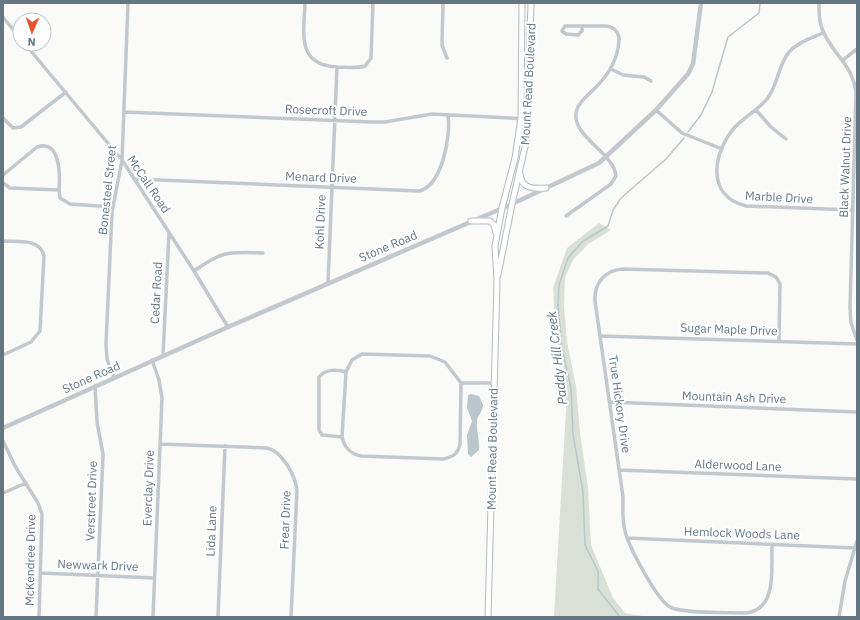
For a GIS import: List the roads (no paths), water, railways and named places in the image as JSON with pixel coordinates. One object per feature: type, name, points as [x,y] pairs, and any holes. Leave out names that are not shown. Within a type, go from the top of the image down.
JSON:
[{"type":"main road","name":"Mount Read Boulevard","points":[[488,617],[497,282],[496,240],[502,208],[515,158],[520,118],[522,3]]},
{"type":"main road","name":"Mount Read Boulevard","points":[[497,282],[512,204],[525,150],[528,119],[532,3]]},
{"type":"main road","points":[[520,169],[521,180],[525,185],[535,189],[546,188]]},
{"type":"main road","points":[[471,221],[490,221],[494,225],[496,240]]},
{"type":"street","name":"Bonesteel Street","points":[[114,378],[107,359],[106,344],[113,207],[122,160],[128,3]]},
{"type":"street","points":[[305,3],[304,36],[306,51],[317,63],[337,67],[361,67],[369,61],[373,3]]},
{"type":"street","points":[[443,3],[442,45],[447,58]]},
{"type":"street","name":"Stone Road","points":[[3,428],[163,355],[512,204],[599,163],[656,110],[685,78],[691,69],[701,3]]},
{"type":"street","name":"Black Walnut Drive","points":[[819,3],[820,18],[824,33],[854,78],[856,92],[856,183],[853,210],[850,316],[857,340]]},
{"type":"street","points":[[3,17],[12,28]]},
{"type":"street","points":[[566,216],[614,180],[615,172],[606,158],[582,131],[576,115],[580,104],[602,82],[611,69],[618,46],[618,36],[616,30],[610,27],[582,26],[565,26],[562,31],[566,34],[578,35],[582,31],[582,26]]},
{"type":"street","name":"Marble Drive","points":[[824,33],[800,44],[788,54],[772,92],[756,110],[734,128],[722,149],[717,165],[717,180],[724,194],[735,202],[753,207],[853,210]]},
{"type":"street","points":[[843,60],[857,49]]},
{"type":"street","name":"McCall Road","points":[[32,52],[122,160],[194,271],[228,327]]},
{"type":"street","name":"Kohl Drive","points":[[328,283],[337,67]]},
{"type":"street","points":[[611,69],[623,76],[644,77],[651,81]]},
{"type":"street","points":[[3,118],[13,128],[21,127],[66,92]]},
{"type":"street","points":[[656,110],[682,133],[722,149]]},
{"type":"street","points":[[756,110],[771,127],[786,139]]},
{"type":"street","name":"Rosecroft Drive","points":[[124,112],[385,122],[424,115],[528,119]]},
{"type":"street","name":"Menard Drive","points":[[135,179],[419,191],[428,188],[435,179],[448,142],[448,116]]},
{"type":"street","points":[[3,175],[37,147],[44,146],[54,153],[59,164],[60,198],[66,202],[113,207]]},
{"type":"street","points":[[3,183],[10,188],[59,190]]},
{"type":"street","name":"Cedar Road","points":[[163,355],[169,232]]},
{"type":"street","points":[[3,242],[36,244],[42,250],[44,256],[40,331],[31,342],[3,355]]},
{"type":"street","points":[[194,271],[219,255],[227,252],[263,253]]},
{"type":"street","name":"True Hickory Drive","points":[[772,545],[770,594],[760,608],[746,613],[682,610],[671,608],[660,598],[627,538],[624,524],[623,498],[595,301],[596,288],[605,275],[613,270],[623,268],[768,273],[773,275],[780,284],[779,341]]},
{"type":"street","points":[[851,276],[857,277]]},
{"type":"street","name":"Sugar Maple Drive","points":[[600,336],[857,344]]},
{"type":"street","points":[[362,354],[430,356],[445,362],[461,383],[460,444],[459,450],[450,458],[437,459],[356,455],[346,447],[342,437],[346,372],[352,360],[362,354]]},
{"type":"street","name":"Everclay Drive","points":[[152,360],[161,390],[153,617]]},
{"type":"street","points":[[342,437],[322,435],[319,430],[319,377],[324,372],[335,370],[346,372]]},
{"type":"street","points":[[461,383],[494,383]]},
{"type":"street","name":"Verstreet Drive","points":[[95,386],[97,422],[102,454],[96,617]]},
{"type":"street","name":"Mountain Ash Drive","points":[[610,402],[857,412]]},
{"type":"street","name":"McKendree Drive","points":[[3,441],[14,466],[38,503],[42,514],[39,617]]},
{"type":"street","name":"Frear Drive","points":[[160,444],[266,448],[274,450],[283,458],[295,482],[297,490],[291,617]]},
{"type":"street","name":"Lida Lane","points":[[218,617],[225,446]]},
{"type":"street","name":"Alderwood Lane","points":[[619,470],[857,479]]},
{"type":"street","points":[[3,493],[26,483]]},
{"type":"street","name":"Hemlock Woods Lane","points":[[627,538],[856,548]]},
{"type":"street","points":[[839,617],[845,581],[857,541]]},
{"type":"street","name":"Newwark Drive","points":[[41,573],[154,578]]},
{"type":"waterway","name":"Paddy Hill Creek","points":[[688,132],[701,115],[712,92],[728,37],[759,13],[760,3]]},
{"type":"waterway","name":"Paddy Hill Creek","points":[[620,617],[598,589],[598,571],[585,545],[583,492],[573,434],[571,388],[562,349],[558,305],[559,285],[568,258],[582,242],[608,226],[613,210],[621,198],[666,159],[684,138]]}]
